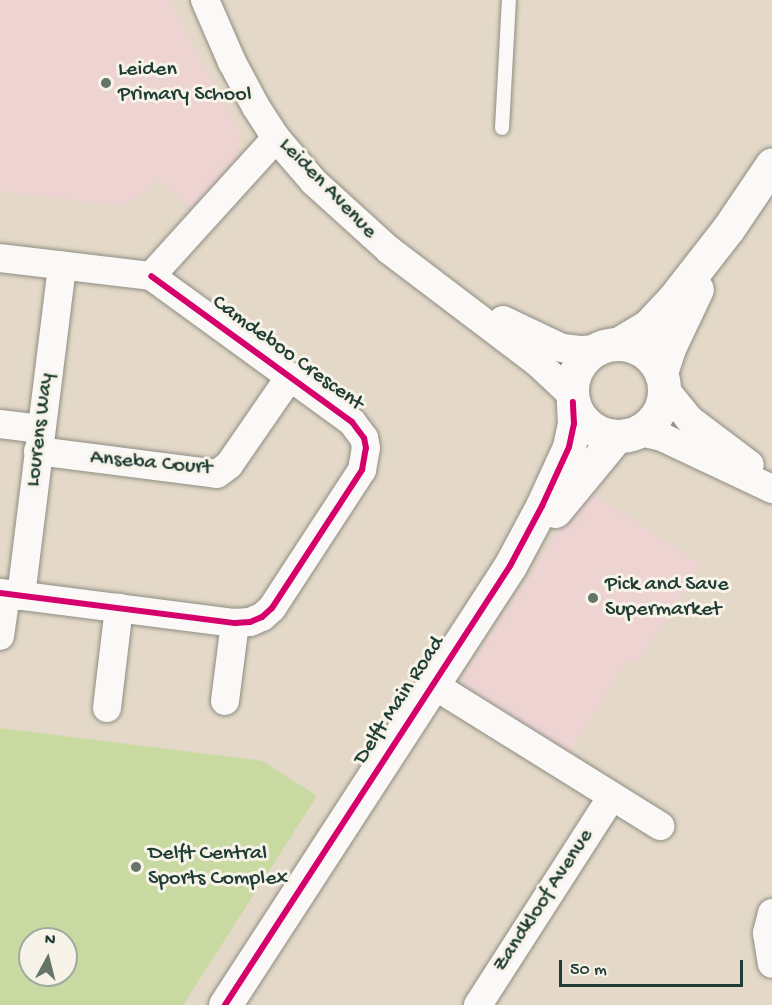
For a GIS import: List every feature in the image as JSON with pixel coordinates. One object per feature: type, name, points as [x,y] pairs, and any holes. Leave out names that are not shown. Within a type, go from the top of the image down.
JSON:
[{"type":"street","name":"Leiden Avenue","points":[[205,0],[232,62],[276,138],[314,182],[355,222],[389,250],[445,290],[546,369],[572,398]]},
{"type":"street","points":[[0,258],[151,276],[276,138]]},
{"type":"street","points":[[772,164],[728,229],[661,312],[639,332],[607,346],[577,368],[572,398],[584,423],[593,430],[624,436],[645,433],[662,437],[772,489]]},
{"type":"street","points":[[624,436],[645,428],[656,418],[663,404],[663,381],[679,325],[728,229]]},
{"type":"street","name":"Lourens Way","points":[[9,594],[39,440],[62,266]]},
{"type":"street","name":"Camdeboo Crescent","points":[[9,594],[235,624],[250,622],[272,608],[362,470],[365,459],[364,438],[352,422],[151,276]]},
{"type":"street","name":"Leiden Avenue","points":[[445,290],[549,343],[574,350],[607,346]]},
{"type":"street","points":[[607,346],[629,345],[649,355],[663,381],[689,419],[772,484]]},
{"type":"street","name":"Anseba Court","points":[[39,440],[217,474],[229,465],[289,378]]},
{"type":"street","name":"Delft Main Road","points":[[225,1005],[510,566],[542,506],[569,447],[574,424],[572,398]]},
{"type":"street","points":[[0,424],[39,440]]},
{"type":"street","name":"Delft Main Road","points":[[510,566],[624,436]]},
{"type":"street","points":[[0,636],[9,594]]},
{"type":"street","points":[[106,708],[119,608]]},
{"type":"street","points":[[225,701],[235,624]]},
{"type":"street","points":[[432,684],[611,798],[660,826]]},
{"type":"street","name":"Zandkloof Avenue","points":[[478,1005],[611,798]]},
{"type":"street","points":[[772,913],[767,933],[772,964]]},
{"type":"lane","points":[[502,128],[509,0]]},
{"type":"shaded area","name":"Leiden Primary School","points":[[0,0],[171,0],[186,33],[240,132],[238,156],[191,208],[158,179],[138,197],[122,206],[0,191]]},
{"type":"shaded area","points":[[585,489],[702,565],[636,665],[627,660],[565,760],[465,691],[462,679]]},
{"type":"green space","name":"Delft Central Sports Complex","points":[[0,728],[263,761],[317,796],[183,1005],[0,1005]]},
{"type":"cycle path","points":[[0,593],[235,623],[250,622],[262,617],[272,608],[362,470],[366,448],[364,438],[352,422],[151,276]]},
{"type":"cycle path","points":[[225,1005],[510,566],[542,506],[569,447],[574,424],[573,402]]},
{"type":"place","name":"Leiden Primary School","points":[[106,83]]},
{"type":"place","name":"Pick and Save Supermarket","points":[[593,598]]},
{"type":"place","name":"Delft Central Sports Complex","points":[[136,867]]}]
